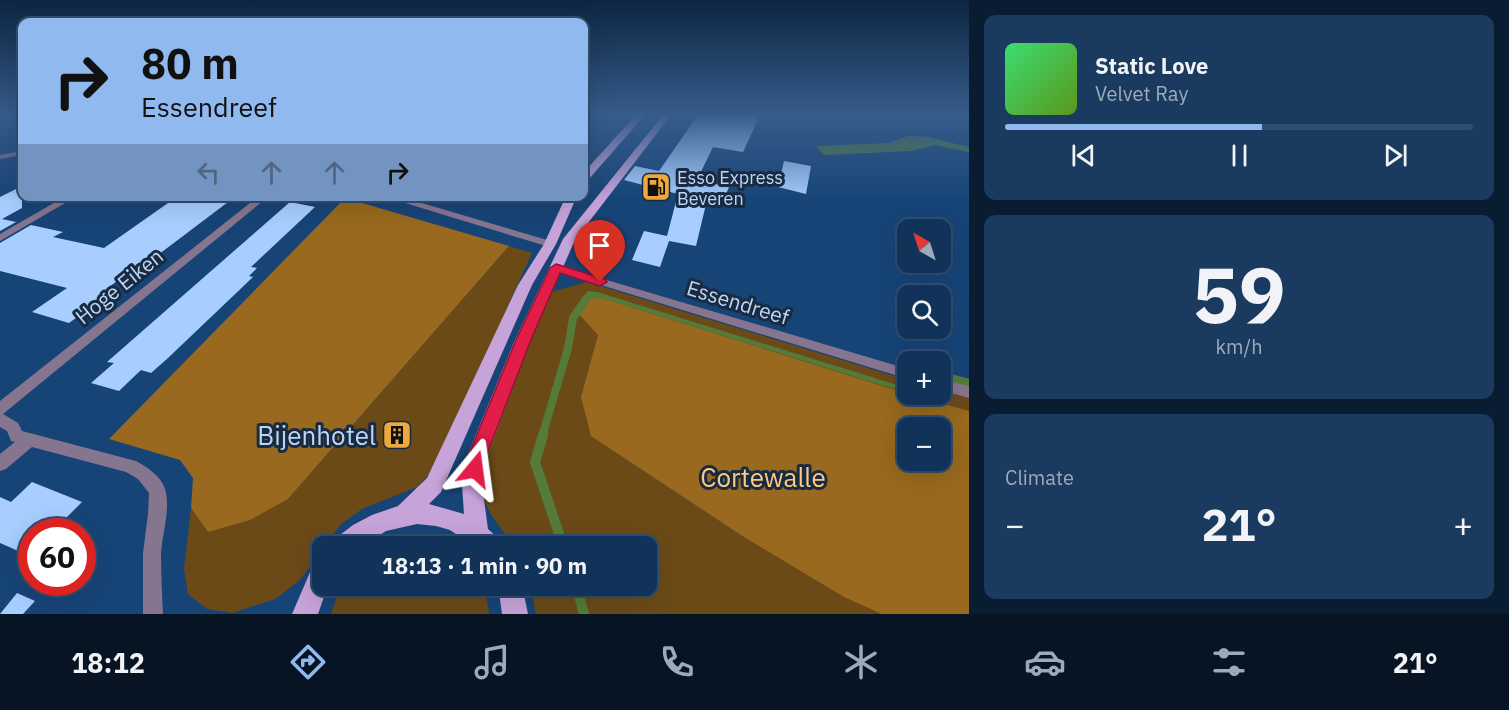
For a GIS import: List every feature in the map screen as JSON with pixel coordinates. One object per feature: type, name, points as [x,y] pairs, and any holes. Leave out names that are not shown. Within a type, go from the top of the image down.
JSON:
[{"type":"main road","points":[[588,174],[615,144]]},
{"type":"main road","points":[[482,536],[472,485],[478,454],[522,342],[569,240],[643,144]]},
{"type":"main road","points":[[405,514],[434,485],[525,285],[550,244],[570,201]]},
{"type":"main road","points":[[356,536],[381,521],[405,514],[424,513],[443,516],[478,536]]},
{"type":"main road","points":[[305,614],[312,593]]},
{"type":"main road","points":[[512,596],[515,614]]},
{"type":"street","points":[[0,157],[18,154]]},
{"type":"street","points":[[0,238],[64,201]]},
{"type":"street","name":"Hoge Eiken","points":[[0,409],[259,201]]},
{"type":"street","points":[[403,201],[550,244]]},
{"type":"street","name":"Essendreef","points":[[556,268],[897,372]]},
{"type":"street","points":[[951,387],[969,392]]},
{"type":"street","points":[[0,419],[13,427],[16,436],[28,441],[130,466],[144,474],[157,491],[152,570],[153,614]]},
{"type":"street","points":[[0,464],[28,441]]},
{"type":"green space","points":[[342,201],[355,201],[509,246],[288,499],[250,520],[208,532],[191,508],[193,478],[180,460],[109,439]]},
{"type":"green space","points":[[509,246],[532,253],[448,438],[428,475],[417,487],[362,509],[341,524],[332,536],[312,536],[312,564],[300,580],[275,599],[233,613],[207,609],[188,594],[184,569],[191,508],[208,532],[288,499]]},
{"type":"green space","name":"Cortewalle","points":[[587,282],[897,377],[897,405],[951,405],[951,392],[969,397],[969,614],[536,614],[532,596],[657,596],[657,536],[506,536],[489,510],[484,499],[483,479],[488,454],[506,395],[551,292]]},
{"type":"green space","points":[[589,294],[897,391],[897,405],[947,405],[969,411],[969,614],[882,614],[844,597],[744,537],[591,436],[581,397],[598,335],[577,312]]},
{"type":"green space","points":[[337,596],[487,596],[489,614],[331,614]]},
{"type":"shaded area","points":[[955,144],[969,147],[969,152],[934,145],[911,151],[824,155],[816,146]]},
{"type":"shaded area","points":[[597,292],[897,385],[897,390],[589,294]]},
{"type":"building","points":[[678,144],[747,144],[743,152],[713,147],[697,180],[729,187],[722,204],[707,200],[696,246],[669,241],[660,267],[632,260],[644,231],[667,236],[678,194],[624,180],[635,166],[659,171]]},
{"type":"building","points":[[784,161],[811,166],[806,194],[778,187]]},
{"type":"building","points":[[18,188],[18,201],[22,201],[22,208],[2,219],[16,222],[0,231],[0,197]]},
{"type":"building","points":[[171,201],[229,201],[146,264],[141,263],[101,293],[109,294],[69,323],[32,312],[67,288],[0,271],[0,243],[31,225],[63,232],[53,237],[104,248]]},
{"type":"building","points":[[290,202],[315,207],[251,267],[257,268],[249,276],[253,277],[168,358],[151,373],[141,370],[119,391],[91,383],[114,363],[107,362]]},
{"type":"building","points":[[32,482],[82,502],[66,518],[18,518],[18,551],[0,543],[0,497],[11,502]]},
{"type":"building","points":[[17,593],[18,596],[35,601],[23,614],[0,614]]},
{"type":"waterway","points":[[585,300],[589,294],[598,296]]},
{"type":"waterway","points":[[542,437],[568,348],[573,318],[586,299]]},
{"type":"waterway","points":[[951,378],[969,383]]},
{"type":"waterway","points":[[543,435],[535,462],[560,536]]},
{"type":"waterway","points":[[579,596],[584,614]]},
{"type":"place","name":"Esso Express Beveren","points":[[656,187]]},
{"type":"place","name":"Bijenhotel","points":[[397,435]]},
{"type":"route","points":[[475,469],[478,454],[522,342],[556,268],[600,282]]}]
